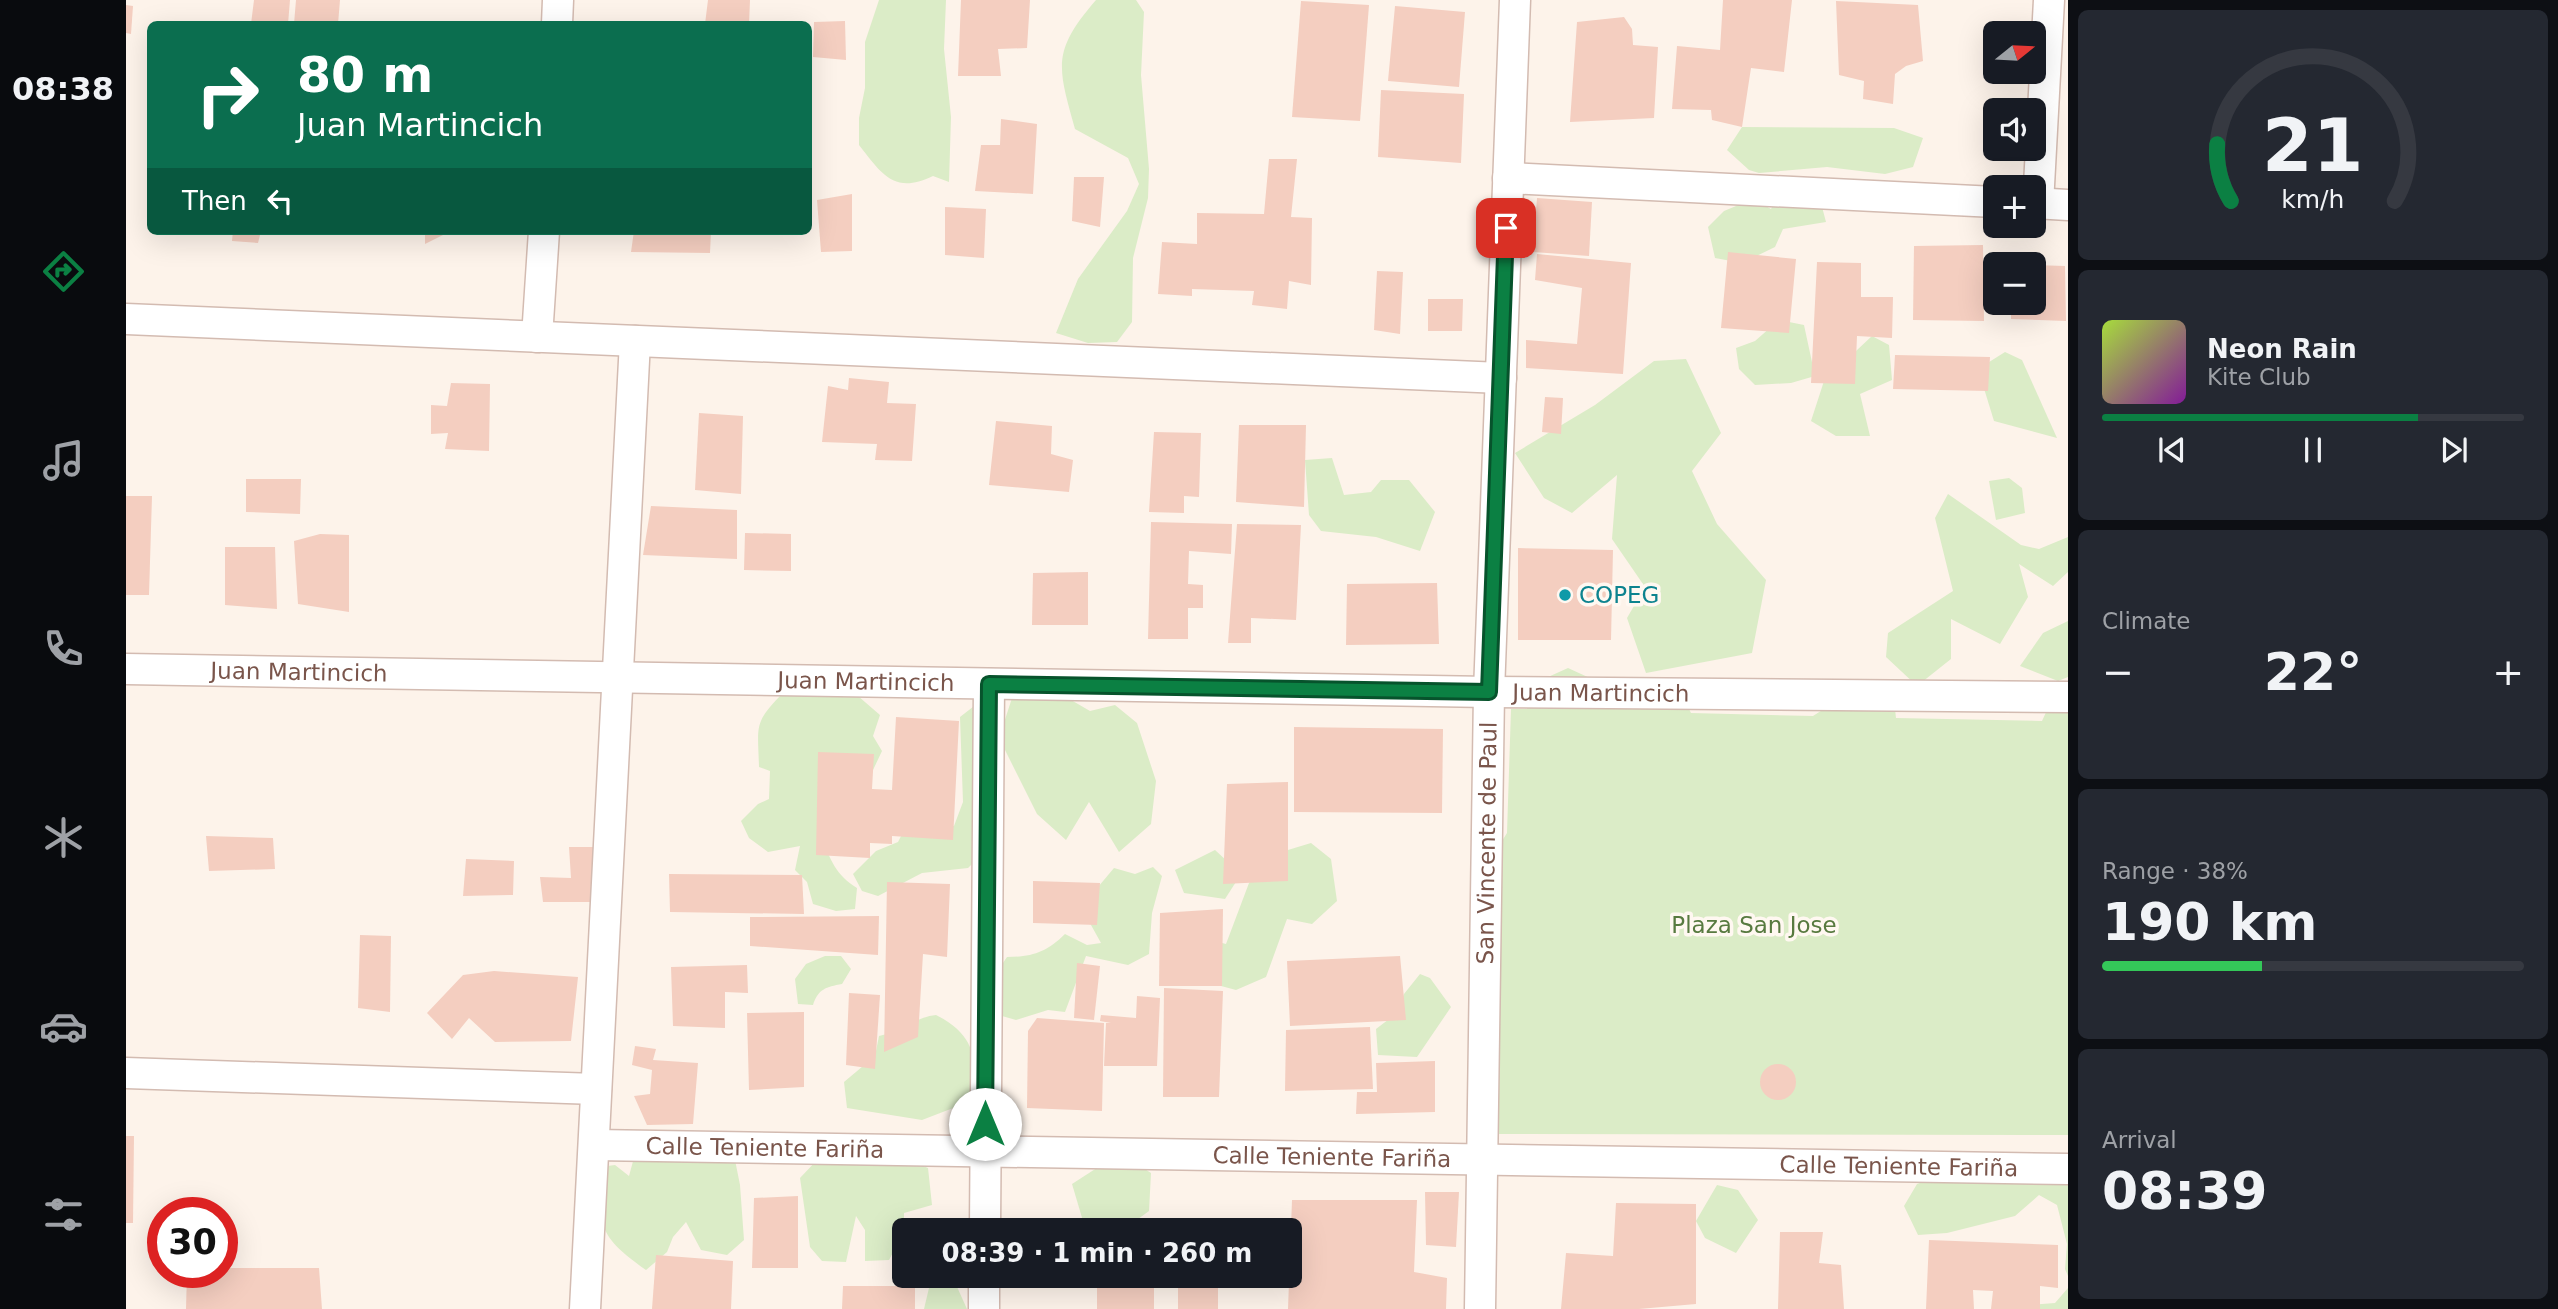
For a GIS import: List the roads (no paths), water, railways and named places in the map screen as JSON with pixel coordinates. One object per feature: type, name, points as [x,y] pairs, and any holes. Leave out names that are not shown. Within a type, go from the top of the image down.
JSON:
[{"type":"street","points":[[557,21],[558,0]]},
{"type":"street","name":"San Vincente de Paul","points":[[1480,1309],[1489,692],[1515,0]]},
{"type":"street","points":[[2038,175],[2049,0]]},
{"type":"street","points":[[1508,177],[1983,201]]},
{"type":"street","points":[[2046,204],[2068,205]]},
{"type":"street","points":[[537,337],[544,235]]},
{"type":"street","points":[[126,319],[1501,378]]},
{"type":"street","points":[[585,1309],[635,341]]},
{"type":"street","name":"Juan Martincich","points":[[126,669],[1489,692],[2068,697]]},
{"type":"street","points":[[985,1218],[989,684]]},
{"type":"street","points":[[126,1073],[596,1089]]},
{"type":"street","name":"Calle Teniente Fariña","points":[[595,1145],[2068,1169]]},
{"type":"street","points":[[984,1288],[984,1309]]},
{"type":"place","name":"COPEG","points":[[1565,595]]},
{"type":"park label","name":"Plaza San Jose","points":[[1754,925]]}]
